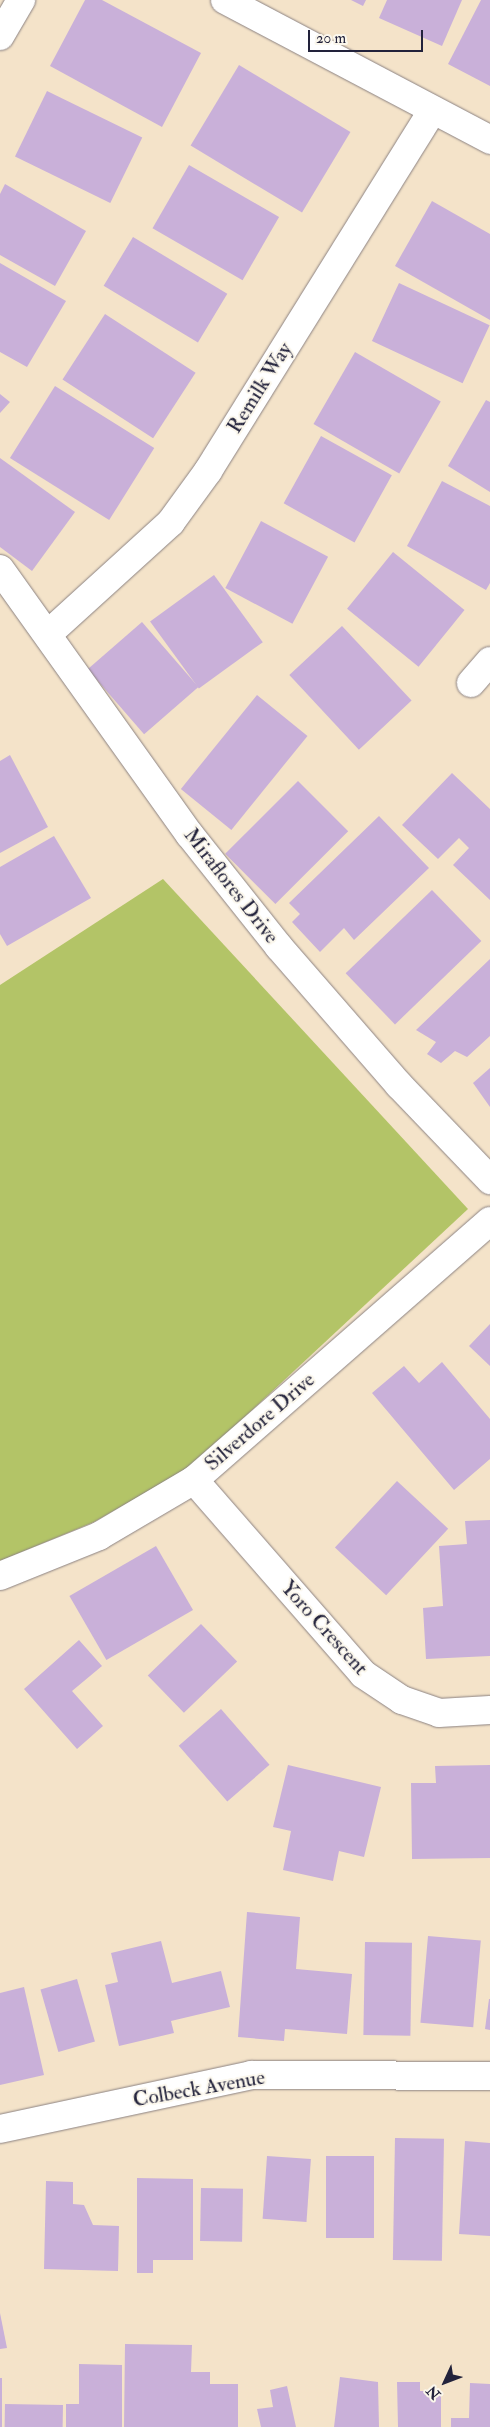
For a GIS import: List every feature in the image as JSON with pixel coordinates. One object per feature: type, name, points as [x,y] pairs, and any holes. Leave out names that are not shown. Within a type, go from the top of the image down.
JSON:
[{"type":"street","points":[[0,36],[21,0]]},
{"type":"street","points":[[224,0],[490,140]]},
{"type":"street","name":"Remilk Way","points":[[48,634],[171,522],[197,485],[433,110]]},
{"type":"street","name":"Miraflores Drive","points":[[0,569],[184,827],[280,947],[398,1085],[490,1180]]},
{"type":"street","points":[[471,683],[490,662]]},
{"type":"street","name":"Silverdore Drive","points":[[0,1576],[99,1536],[194,1480],[490,1221]]},
{"type":"street","name":"Yoro Crescent","points":[[194,1480],[363,1674],[402,1700],[439,1713],[490,1710]]},
{"type":"street","name":"Colbeck Avenue","points":[[0,2129],[251,2075],[490,2076]]},
{"type":"green space","points":[[163,879],[468,1209],[191,1467],[94,1522],[0,1561],[0,985]]},
{"type":"building","points":[[85,0],[102,0],[201,53],[162,127],[50,66]]},
{"type":"building","points":[[351,0],[366,0],[363,6]]},
{"type":"building","points":[[387,0],[462,0],[442,46],[379,18]]},
{"type":"building","points":[[481,0],[490,0],[490,86],[448,64]]},
{"type":"building","points":[[239,65],[350,132],[302,213],[191,146]]},
{"type":"building","points":[[47,91],[142,137],[110,203],[15,157]]},
{"type":"building","points":[[189,165],[279,217],[243,280],[152,228]]},
{"type":"building","points":[[5,184],[86,231],[55,286],[0,255],[0,194]]},
{"type":"building","points":[[432,201],[490,234],[490,320],[395,266]]},
{"type":"building","points":[[133,237],[227,294],[198,343],[104,286]]},
{"type":"building","points":[[0,263],[66,301],[27,367],[0,352]]},
{"type":"building","points":[[399,283],[490,325],[463,383],[372,341]]},
{"type":"building","points":[[105,314],[196,373],[153,438],[63,379]]},
{"type":"building","points":[[355,352],[441,402],[399,473],[314,424]]},
{"type":"building","points":[[55,386],[154,448],[109,520],[10,458]]},
{"type":"building","points":[[0,394],[10,402],[0,413]]},
{"type":"building","points":[[486,400],[490,402],[490,492],[448,466]]},
{"type":"building","points":[[321,436],[392,475],[355,543],[284,503]]},
{"type":"building","points":[[0,458],[75,512],[32,571],[0,547]]},
{"type":"building","points":[[442,481],[490,506],[490,583],[486,590],[407,546]]},
{"type":"building","points":[[261,521],[328,557],[292,624],[225,588]]},
{"type":"building","points":[[393,552],[464,610],[419,667],[347,609]]},
{"type":"building","points":[[214,575],[263,642],[199,689],[150,621]]},
{"type":"building","points":[[142,622],[198,687],[144,734],[88,669]]},
{"type":"building","points":[[342,626],[412,701],[359,750],[289,675]]},
{"type":"building","points":[[257,695],[308,736],[231,830],[181,789]]},
{"type":"building","points":[[10,755],[48,827],[0,853],[0,761]]},
{"type":"building","points":[[452,773],[490,809],[490,900],[453,865],[469,848],[459,838],[438,859],[402,825]]},
{"type":"building","points":[[298,781],[348,831],[275,904],[225,854]]},
{"type":"building","points":[[379,816],[429,868],[354,940],[344,928],[320,952],[292,922],[300,914],[289,903]]},
{"type":"building","points":[[54,836],[91,898],[7,946],[0,934],[0,867]]},
{"type":"building","points":[[432,890],[481,941],[395,1024],[346,973]]},
{"type":"building","points":[[490,959],[490,1036],[467,1057],[455,1051],[441,1063],[427,1054],[436,1042],[416,1030]]},
{"type":"building","points":[[490,1068],[490,1107],[473,1083]]},
{"type":"building","points":[[490,1324],[490,1366],[469,1346]]},
{"type":"building","points":[[442,1362],[490,1419],[490,1459],[454,1490],[372,1393],[404,1366],[419,1383]]},
{"type":"building","points":[[397,1481],[448,1529],[386,1595],[335,1548]]},
{"type":"building","points":[[490,1520],[490,1656],[426,1659],[423,1608],[443,1606],[439,1546],[467,1544],[465,1521]]},
{"type":"building","points":[[156,1546],[193,1610],[106,1660],[69,1596]]},
{"type":"building","points":[[201,1624],[237,1661],[184,1713],[148,1675]]},
{"type":"building","points":[[79,1640],[102,1666],[72,1691],[103,1726],[77,1749],[24,1689]]},
{"type":"building","points":[[221,1709],[270,1765],[227,1802],[179,1746]]},
{"type":"building","points":[[288,1765],[381,1787],[364,1857],[339,1851],[333,1881],[283,1870],[291,1831],[273,1827]]},
{"type":"building","points":[[490,1765],[490,1858],[412,1859],[411,1783],[436,1783],[435,1766]]},
{"type":"building","points":[[247,1912],[300,1917],[296,1969],[352,1974],[347,2034],[285,2029],[284,2041],[238,2037]]},
{"type":"building","points":[[428,1936],[481,1941],[473,2027],[420,2023]]},
{"type":"building","points":[[161,1941],[172,1983],[221,1971],[230,2007],[171,2021],[174,2033],[119,2046],[105,1985],[118,1982],[111,1953]]},
{"type":"building","points":[[365,1942],[412,1943],[410,2036],[363,2035]]},
{"type":"building","points":[[77,1979],[95,2041],[58,2052],[40,1989]]},
{"type":"building","points":[[24,1987],[44,2075],[0,2085],[0,1993]]},
{"type":"building","points":[[490,1999],[490,2030],[485,2029]]},
{"type":"building","points":[[395,2138],[444,2139],[442,2261],[393,2260]]},
{"type":"building","points":[[465,2141],[490,2143],[490,2236],[459,2234]]},
{"type":"building","points":[[267,2156],[311,2159],[306,2222],[263,2219]]},
{"type":"building","points":[[326,2156],[374,2156],[374,2238],[326,2238]]},
{"type":"building","points":[[137,2178],[193,2179],[193,2260],[153,2260],[153,2273],[137,2273]]},
{"type":"building","points":[[46,2181],[73,2182],[73,2204],[84,2205],[93,2225],[119,2226],[118,2271],[44,2269]]},
{"type":"building","points":[[201,2188],[243,2189],[242,2242],[200,2241]]},
{"type":"building","points":[[0,2313],[7,2348],[0,2349]]},
{"type":"building","points":[[125,2344],[192,2345],[191,2372],[210,2372],[210,2384],[238,2384],[238,2427],[124,2427]]},
{"type":"building","points":[[79,2364],[122,2365],[122,2427],[66,2427],[66,2404],[79,2404]]},
{"type":"building","points":[[340,2377],[378,2382],[379,2427],[334,2427]]},
{"type":"building","points":[[0,2378],[2,2378],[2,2427],[0,2427]]},
{"type":"building","points":[[397,2382],[420,2382],[420,2391],[441,2391],[441,2427],[398,2427]]},
{"type":"building","points":[[470,2383],[490,2384],[490,2427],[451,2427],[451,2418],[469,2418]]},
{"type":"building","points":[[287,2386],[296,2427],[261,2427],[257,2409],[273,2407],[270,2390]]},
{"type":"building","points":[[5,2404],[63,2405],[63,2427],[5,2427]]}]
